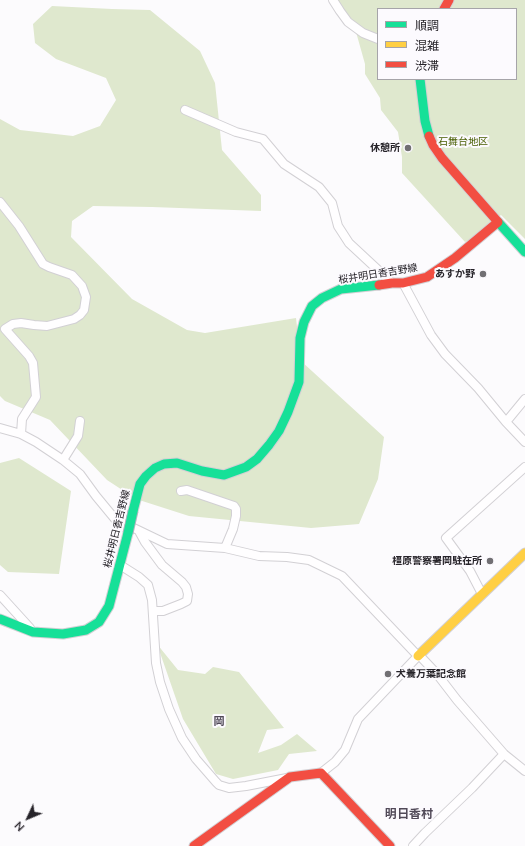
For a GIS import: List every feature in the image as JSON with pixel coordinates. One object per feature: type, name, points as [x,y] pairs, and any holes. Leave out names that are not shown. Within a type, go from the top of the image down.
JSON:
[{"type":"main road","points":[[420,80],[424,121],[433,145],[442,158],[525,252]]},
{"type":"main road","name":"桜井明日香吉野線","points":[[0,619],[33,632],[63,634],[86,630],[99,622],[109,606],[140,484],[155,468],[164,464],[177,463],[202,471],[224,475],[246,467],[257,459],[279,431],[299,382],[300,338],[304,322],[312,306],[322,298],[342,289],[403,283],[427,277],[455,258],[498,222]]},
{"type":"main road","points":[[418,655],[525,552]]},
{"type":"main road","points":[[194,846],[290,777],[321,773],[390,846]]},
{"type":"street","points":[[333,0],[348,22],[363,33],[377,39]]},
{"type":"street","points":[[185,110],[236,132],[262,139],[284,164],[319,187],[332,203],[338,226],[349,243],[392,283]]},
{"type":"street","points":[[0,202],[19,226],[43,264],[72,275],[82,286],[86,297],[84,310],[74,319],[47,326],[21,323],[13,324],[5,329],[29,356],[33,363],[36,397],[22,418],[21,434]]},
{"type":"street","points":[[403,283],[431,335],[445,354],[478,388],[506,422],[525,442]]},
{"type":"street","points":[[506,422],[525,399]]},
{"type":"street","points":[[63,460],[78,436],[80,421]]},
{"type":"street","points":[[0,428],[21,434],[63,460],[80,474],[115,520],[167,544],[224,548],[259,556],[287,557],[309,560],[342,576],[437,674],[457,700],[504,754],[525,771]]},
{"type":"street","points":[[482,594],[470,571],[446,538],[525,467]]},
{"type":"street","points":[[181,491],[187,490],[234,506],[236,509],[236,516],[233,529],[224,548]]},
{"type":"street","points":[[139,531],[162,566],[182,582],[186,587],[188,594],[186,601],[182,604],[163,611],[153,611]]},
{"type":"street","points":[[120,564],[148,585],[152,600],[156,663],[160,682],[169,709],[182,738],[205,771],[219,785],[228,788],[290,777]]},
{"type":"street","points":[[0,595],[33,632]]},
{"type":"street","points":[[321,773],[335,762],[345,750],[358,719],[418,655]]},
{"type":"street","points":[[414,846],[504,754]]},
{"type":"green space","name":"石舞台地区","points":[[337,0],[525,0],[525,239],[501,215],[472,239],[465,242],[402,173],[402,157],[398,132],[381,110],[380,98],[365,74],[365,64],[356,32]]},
{"type":"green space","points":[[52,6],[150,10],[200,51],[215,83],[222,150],[261,195],[261,211],[93,206],[72,221],[71,237],[132,299],[187,330],[205,333],[296,318],[301,361],[384,437],[378,479],[359,524],[311,528],[189,516],[136,499],[107,480],[50,420],[5,401],[0,396],[0,119],[20,130],[73,136],[100,126],[116,100],[106,78],[56,59],[35,43],[33,24]]},
{"type":"green space","points":[[19,458],[71,491],[59,574],[8,572],[0,565],[0,463]]},
{"type":"green space","points":[[157,644],[178,670],[205,674],[213,667],[239,672],[284,728],[267,730],[258,753],[281,745],[297,734],[317,751],[289,754],[278,770],[233,779],[216,774],[183,719]]},
{"type":"traffic: fast","points":[[420,80],[425,121],[429,136]]},
{"type":"traffic: fast","points":[[498,222],[525,252]]},
{"type":"traffic: fast","points":[[133,511],[140,484],[155,468],[164,464],[177,463],[202,471],[224,475],[246,467],[257,459],[279,431],[299,382],[300,338],[304,322],[312,306],[322,298],[341,289],[379,285]]},
{"type":"traffic: fast","points":[[128,533],[133,511]]},
{"type":"traffic: fast","points":[[0,619],[33,632],[63,634],[86,630],[99,622],[109,606],[128,533]]},
{"type":"traffic: slow","points":[[418,656],[525,553]]},
{"type":"traffic: jam","points":[[445,8],[449,0]]},
{"type":"traffic: jam","points":[[379,285],[403,283],[427,277],[455,258],[498,222],[442,158],[429,136]]},
{"type":"traffic: jam","points":[[194,846],[290,777],[321,773],[390,846]]},
{"type":"place","name":"休憩所","points":[[408,148]]},
{"type":"place","name":"あすか野","points":[[483,274]]},
{"type":"place","name":"橿原警察署岡駐在所","points":[[490,561]]},
{"type":"place","name":"犬養万葉記念館","points":[[388,674]]},
{"type":"district","name":"岡","points":[[219,722]]},
{"type":"district","name":"明日香村","points":[[409,814]]}]
